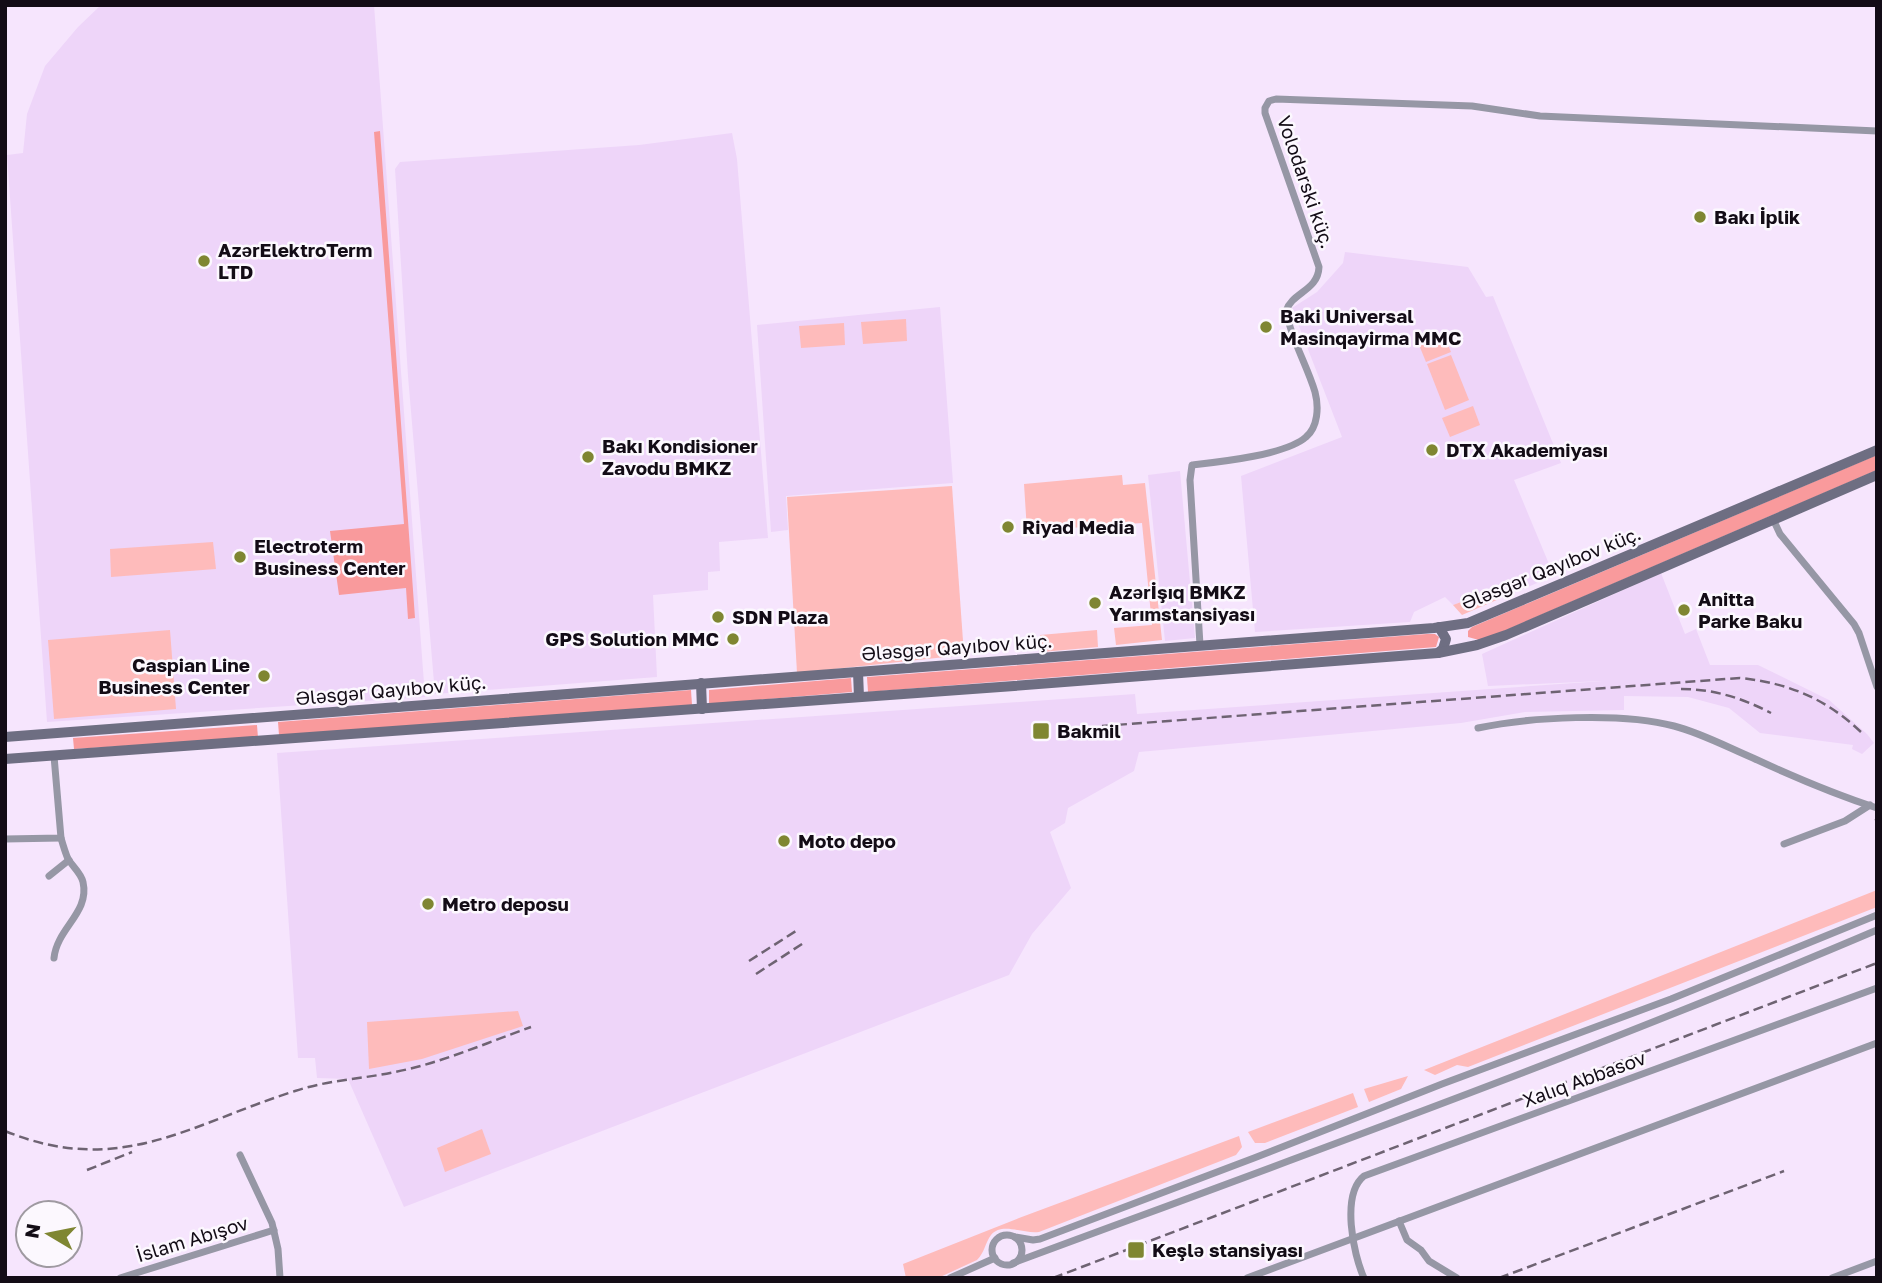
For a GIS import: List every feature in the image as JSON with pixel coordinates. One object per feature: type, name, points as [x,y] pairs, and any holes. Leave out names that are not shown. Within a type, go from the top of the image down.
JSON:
[{"type":"main road","name":"Ələsgər Qayıbov küç.","points":[[5,737],[1468,623],[1877,450]]},
{"type":"main road","points":[[5,759],[1438,653],[1477,645],[1518,630],[1877,475]]},
{"type":"main road","points":[[1468,623],[1463,628],[1463,639],[1466,643],[1477,645]]},
{"type":"main road","points":[[1438,653],[1445,646],[1446,639],[1440,627]]},
{"type":"main road","points":[[858,672],[859,697]]},
{"type":"main road","points":[[701,683],[702,709]]},
{"type":"main road","points":[[266,717],[268,741]]},
{"type":"main road","points":[[41,735],[54,756]]},
{"type":"street","name":"Volodarski küç.","points":[[1200,645],[1190,480],[1192,465],[1259,456],[1300,441],[1312,431],[1318,407],[1315,391],[1286,312],[1290,303],[1312,286],[1318,274],[1318,267],[1265,113],[1265,104],[1276,99],[1383,102],[1491,108],[1540,116],[1877,131]]},
{"type":"street","points":[[1773,519],[1780,534],[1854,624],[1877,687]]},
{"type":"street","points":[[1478,728],[1517,720],[1610,719],[1673,726],[1704,736],[1838,795],[1873,807]]},
{"type":"street","points":[[54,756],[61,838],[69,860],[83,879],[84,891],[77,914],[59,938],[54,958]]},
{"type":"street","points":[[1784,844],[1845,821],[1873,807]]},
{"type":"street","points":[[5,839],[61,838]]},
{"type":"street","points":[[49,876],[69,860]]},
{"type":"street","points":[[1877,915],[1671,999],[1040,1239],[1005,1235],[996,1239],[992,1248],[995,1258],[1003,1264],[1013,1263],[1512,1076],[1796,965],[1877,930]]},
{"type":"street","name":"Xalıq Abbasov","points":[[1364,1278],[1356,1256],[1352,1208],[1355,1189],[1364,1175],[1877,988]]},
{"type":"street","points":[[1247,1278],[1877,1043]]},
{"type":"street","name":"İslam Abışov","points":[[240,1155],[274,1230],[280,1278]]},
{"type":"street","points":[[1399,1221],[1407,1240],[1421,1250],[1429,1261],[1457,1278]]},
{"type":"street","name":"İslam Abışov","points":[[120,1278],[274,1230]]},
{"type":"street","points":[[1013,1263],[1021,1253],[1021,1244],[1015,1237]]},
{"type":"street","points":[[950,1278],[995,1258]]},
{"type":"street","points":[[1832,1278],[1877,1261]]},
{"type":"shaded area","name":"AzərElektroTerm LTD","points":[[101,5],[374,5],[425,697],[47,722],[7,155],[23,153],[27,114],[45,66]]},
{"type":"shaded area","points":[[380,131],[415,618],[408,619],[406,588],[339,595],[330,531],[404,524],[374,132]]},
{"type":"shaded area","name":"Bakı Kondisioner Zavodu BMKZ","points":[[732,133],[737,159],[768,538],[719,542],[720,571],[708,572],[708,590],[653,595],[657,677],[435,694],[408,376],[395,169],[400,162],[639,145]]},
{"type":"shaded area","name":"DTX Akademiyası","points":[[1345,252],[1468,267],[1486,297],[1493,296],[1561,463],[1514,480],[1554,576],[1499,599],[1488,592],[1453,605],[1445,597],[1414,612],[1410,622],[1255,632],[1241,476],[1342,437],[1292,308],[1317,292],[1343,263]]},
{"type":"shaded area","points":[[940,307],[953,483],[786,496],[788,530],[771,532],[757,325]]},
{"type":"shaded area","points":[[906,319],[907,341],[863,344],[861,322]]},
{"type":"shaded area","points":[[844,323],[845,345],[801,348],[799,326]]},
{"type":"shaded area","points":[[1444,335],[1451,352],[1426,362],[1419,345]]},
{"type":"shaded area","points":[[1451,355],[1469,400],[1445,410],[1427,364]]},
{"type":"shaded area","points":[[1473,406],[1480,425],[1450,437],[1442,418]]},
{"type":"shaded area","points":[[1877,455],[1877,470],[1497,634],[1479,640],[1468,637],[1468,631],[1472,627]]},
{"type":"shaded area","points":[[1180,471],[1195,638],[1165,641],[1148,475]]},
{"type":"shaded area","points":[[1122,475],[1123,485],[1145,483],[1162,640],[1116,645],[1114,628],[1152,625],[1142,523],[1027,531],[1024,484]]},
{"type":"shaded area","points":[[952,486],[964,655],[797,673],[787,497]]},
{"type":"shaded area","points":[[213,542],[216,569],[111,577],[110,549]]},
{"type":"shaded area","points":[[1661,573],[1685,634],[1696,629],[1710,665],[1758,665],[1829,700],[1874,743],[1862,754],[1852,749],[1853,745],[1760,733],[1729,708],[1688,697],[1624,696],[1624,710],[1525,712],[1461,723],[1139,752],[1134,771],[1068,808],[1065,823],[1050,832],[1071,888],[1032,934],[1009,975],[404,1207],[348,1079],[317,1078],[315,1058],[298,1058],[277,753],[1135,694],[1137,714],[1603,681],[1488,686],[1482,654]]},
{"type":"shaded area","points":[[1488,592],[1499,599],[1462,615],[1453,605]]},
{"type":"shaded area","points":[[170,630],[176,709],[54,719],[48,640]]},
{"type":"shaded area","points":[[1097,630],[1098,647],[1042,652],[1040,635]]},
{"type":"shaded area","points":[[1427,634],[1439,637],[1436,647],[868,692],[867,677]]},
{"type":"shaded area","points":[[851,678],[852,692],[709,704],[709,690]]},
{"type":"shaded area","points":[[691,690],[692,705],[279,735],[278,722]]},
{"type":"shaded area","points":[[257,725],[258,738],[74,749],[73,738]]},
{"type":"shaded area","points":[[1877,890],[1877,907],[1468,1067],[1457,1065],[1435,1075],[1424,1070]]},
{"type":"shaded area","points":[[518,1011],[523,1026],[422,1059],[369,1069],[367,1022]]},
{"type":"shaded area","points":[[1408,1076],[1401,1089],[1369,1102],[1364,1089]]},
{"type":"shaded area","points":[[1353,1093],[1358,1107],[1265,1143],[1255,1143],[1248,1132]]},
{"type":"shaded area","points":[[482,1129],[491,1154],[445,1172],[437,1148]]},
{"type":"shaded area","points":[[1239,1136],[1242,1147],[1236,1155],[1039,1232],[1001,1229],[991,1235],[977,1260],[938,1278],[906,1278],[903,1264]]},
{"type":"railway","points":[[1102,726],[1740,678],[1775,684],[1806,695],[1835,711],[1863,734]]},
{"type":"railway","points":[[1681,689],[1728,695],[1771,713]]},
{"type":"railway","points":[[749,961],[799,929]]},
{"type":"railway","points":[[756,974],[805,942]]},
{"type":"railway","points":[[1053,1278],[1877,963]]},
{"type":"railway","points":[[5,1131],[46,1144],[84,1149],[120,1148],[187,1131],[257,1104],[320,1084],[383,1074],[446,1058],[531,1027]]},
{"type":"railway","points":[[87,1170],[132,1152]]},
{"type":"railway","points":[[1499,1278],[1784,1171]]},
{"type":"place","name":"Bakı İplik","points":[[1700,217]]},
{"type":"place","name":"AzərElektroTerm LTD","points":[[204,261]]},
{"type":"place","name":"Baki Universal Masinqayirma MMC","points":[[1266,327]]},
{"type":"place","name":"DTX Akademiyası","points":[[1432,450]]},
{"type":"place","name":"Bakı Kondisioner Zavodu BMKZ","points":[[588,457]]},
{"type":"place","name":"Riyad Media","points":[[1008,527]]},
{"type":"place","name":"Electroterm Business Center","points":[[240,557]]},
{"type":"place","name":"Azərİşıq BMKZ Yarımstansiyası","points":[[1095,603]]},
{"type":"place","name":"Anitta Parke Baku","points":[[1684,610]]},
{"type":"place","name":"SDN Plaza","points":[[718,617]]},
{"type":"place","name":"GPS Solution MMC","points":[[733,639]]},
{"type":"place","name":"Caspian Line Business Center","points":[[264,676]]},
{"type":"place","name":"Bakmil","points":[[1041,731]]},
{"type":"place","name":"Moto depo","points":[[784,841]]},
{"type":"place","name":"Metro deposu","points":[[428,904]]},
{"type":"place","name":"Keşlə stansiyası","points":[[1136,1250]]}]
